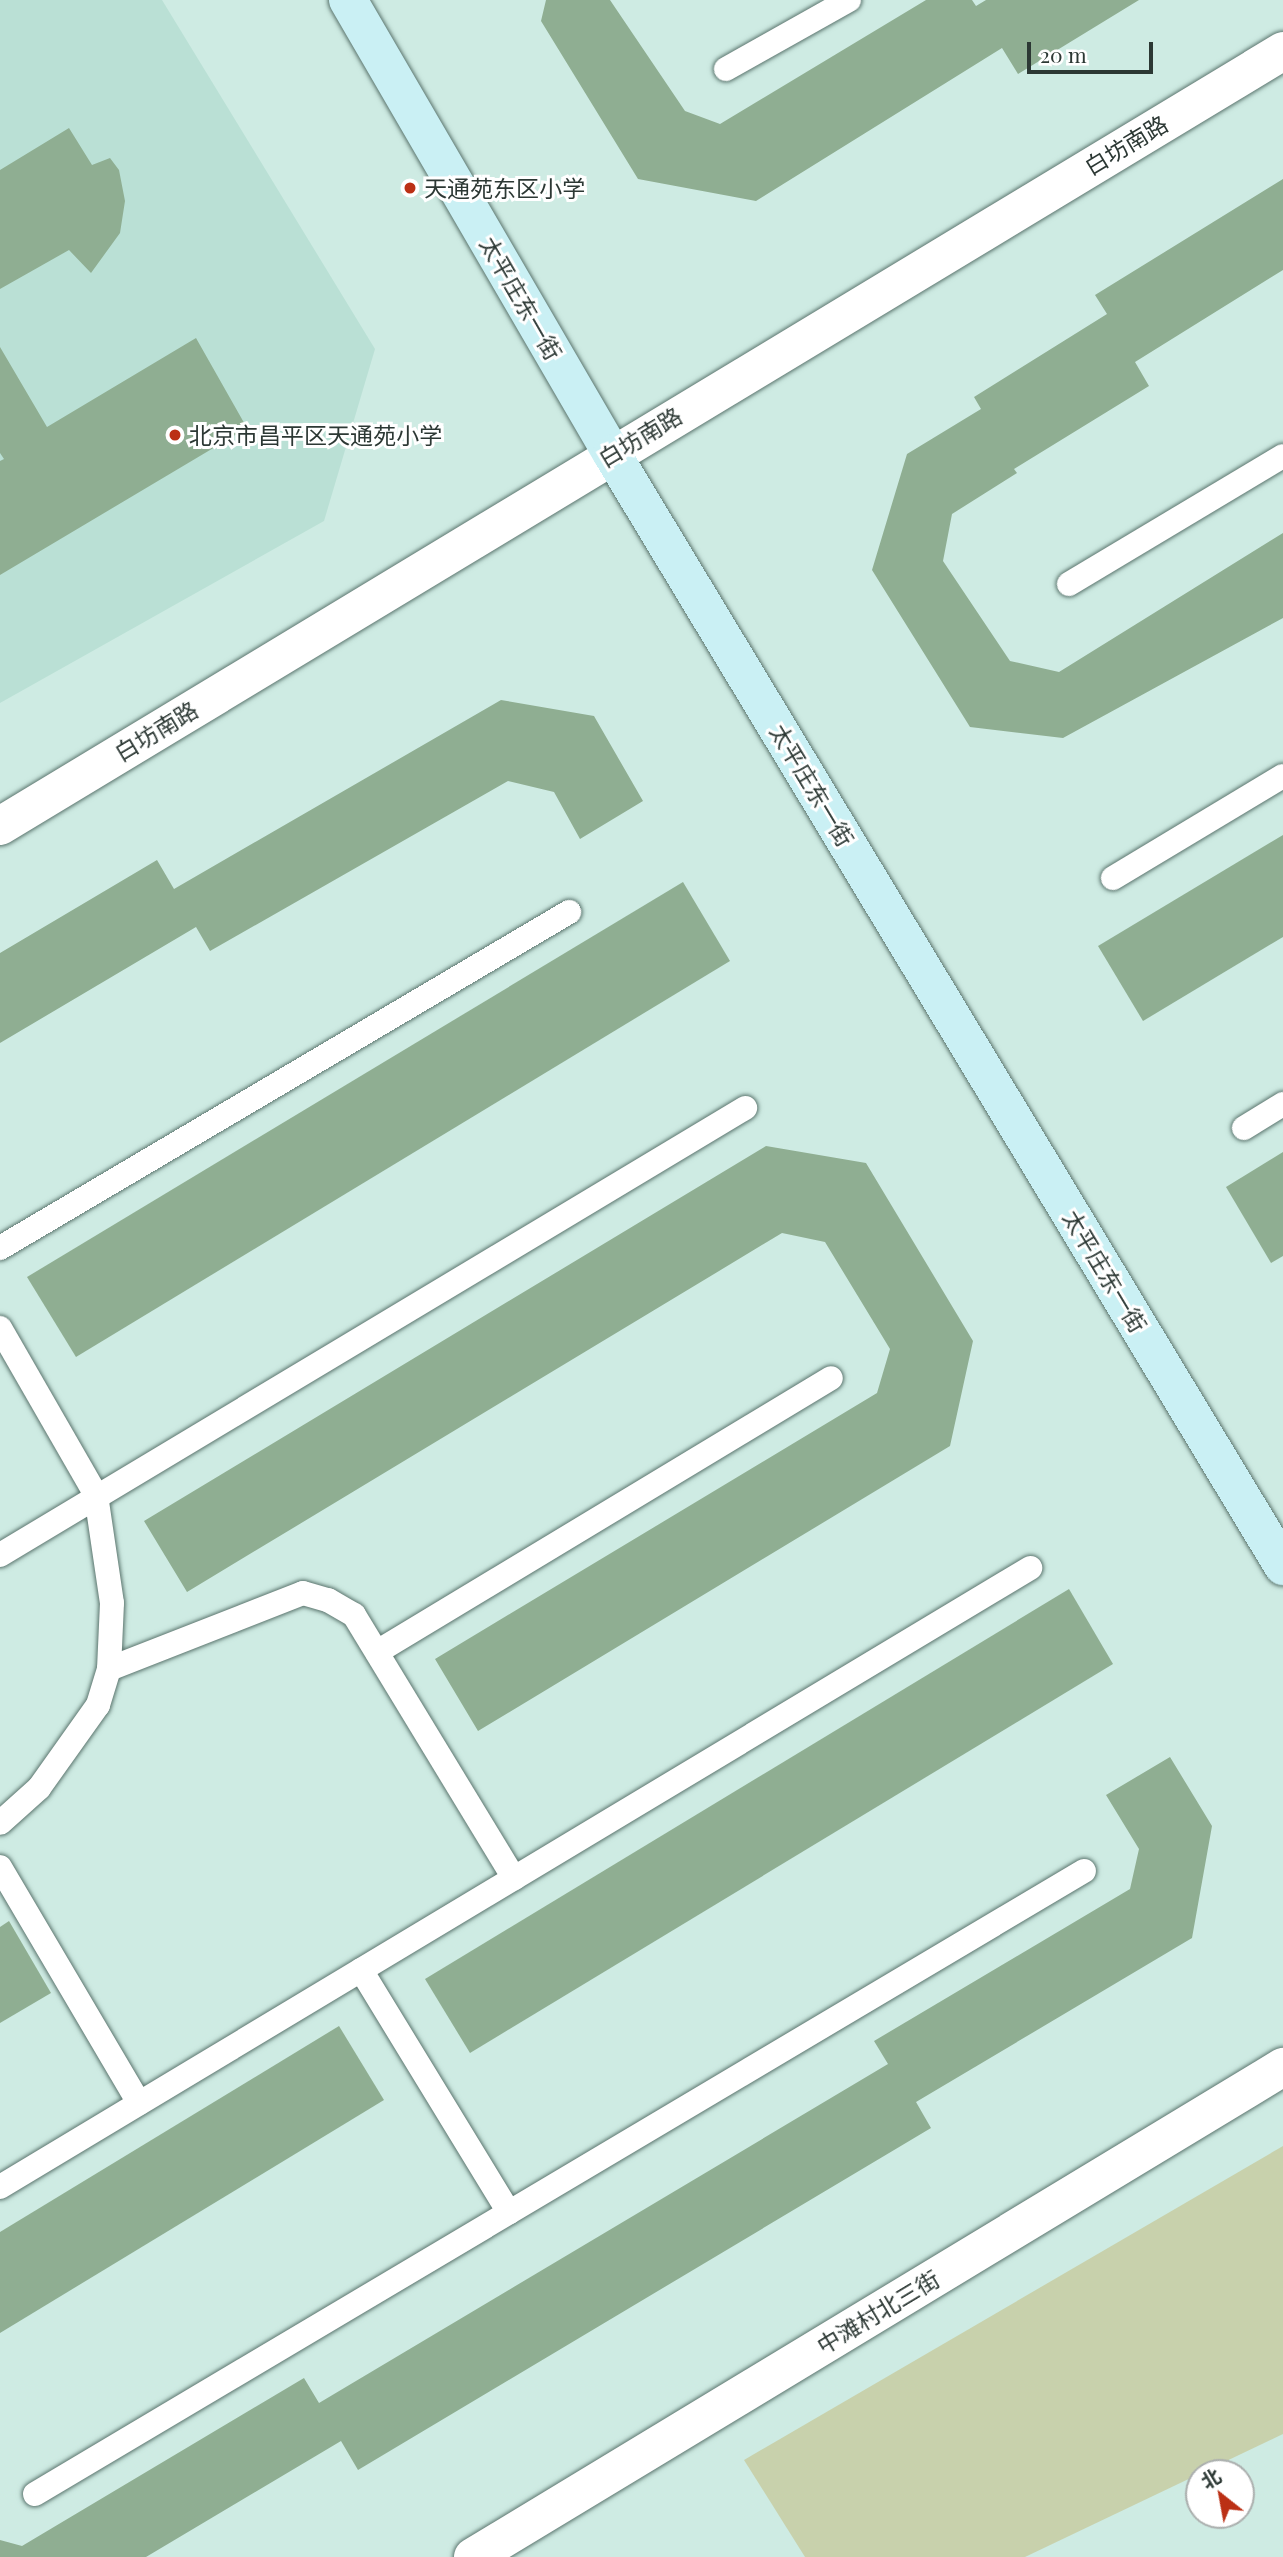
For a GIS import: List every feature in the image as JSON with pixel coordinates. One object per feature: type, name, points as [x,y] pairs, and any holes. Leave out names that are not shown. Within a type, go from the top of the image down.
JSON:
[{"type":"street","name":"太平庄东一街","points":[[348,0],[611,454],[1283,1566]]},
{"type":"street","name":"白坊南路","points":[[0,826],[611,454],[1283,51]]},
{"type":"street","name":"中滩村北三街","points":[[472,2557],[1283,2067]]},
{"type":"lane","points":[[726,69],[849,0]]},
{"type":"lane","points":[[1069,584],[1283,456]]},
{"type":"lane","points":[[1114,878],[1283,776]]},
{"type":"lane","points":[[0,1248],[569,912]]},
{"type":"lane","points":[[1244,1128],[1283,1104]]},
{"type":"lane","points":[[0,1555],[745,1108]]},
{"type":"lane","points":[[0,1328],[96,1495],[112,1603],[109,1669],[98,1704],[39,1788],[0,1823]]},
{"type":"lane","points":[[377,1652],[831,1378]]},
{"type":"lane","points":[[0,2187],[1030,1568]]},
{"type":"lane","points":[[109,1669],[303,1593],[328,1600],[354,1615],[514,1878]]},
{"type":"lane","points":[[0,1867],[138,2103]]},
{"type":"lane","points":[[34,2494],[1084,1871]]},
{"type":"lane","points":[[361,1970],[509,2212]]},
{"type":"shaded area","name":"北京市昌平区天通苑小学","points":[[0,0],[162,0],[375,349],[324,521],[0,703]]},
{"type":"shaded area","points":[[1283,2146],[1283,2434],[1231,2459],[1185,2459],[1185,2481],[1025,2557],[805,2557],[744,2460]]},
{"type":"building","points":[[546,0],[610,0],[685,111],[720,124],[926,0],[972,0],[976,6],[986,0],[1139,0],[1018,74],[1002,48],[756,201],[638,179],[541,21]]},
{"type":"building","points":[[69,128],[92,165],[110,158],[119,170],[125,201],[120,233],[91,273],[69,250],[0,289],[0,170]]},
{"type":"building","points":[[1283,179],[1283,270],[1135,362],[1149,386],[1014,469],[1017,473],[952,514],[943,561],[1010,661],[1059,672],[1283,533],[1283,618],[1063,738],[970,727],[872,570],[907,454],[981,409],[974,397],[1107,314],[1095,295]]},
{"type":"building","points":[[196,338],[247,428],[0,575],[0,461],[4,459],[0,453],[0,347],[47,427]]},
{"type":"building","points":[[501,700],[594,716],[643,801],[580,839],[554,792],[508,781],[210,951],[196,927],[0,1043],[0,953],[157,860],[174,889]]},
{"type":"building","points":[[1283,835],[1283,937],[1143,1021],[1098,946]]},
{"type":"building","points":[[683,882],[730,961],[76,1357],[27,1277]]},
{"type":"building","points":[[766,1146],[866,1163],[973,1341],[950,1446],[478,1731],[435,1659],[877,1393],[890,1349],[825,1242],[782,1233],[187,1592],[144,1521]]},
{"type":"building","points":[[1283,1152],[1283,1256],[1271,1263],[1226,1187]]},
{"type":"building","points":[[1069,1589],[1113,1664],[470,2053],[425,1979]]},
{"type":"building","points":[[1170,1757],[1212,1826],[1192,1938],[916,2102],[931,2128],[358,2470],[341,2441],[146,2557],[0,2557],[0,2540],[22,2546],[304,2378],[319,2403],[888,2064],[874,2041],[1130,1889],[1139,1849],[1106,1795]]},
{"type":"building","points":[[9,1921],[51,1993],[0,2023],[0,1927]]},
{"type":"building","points":[[339,2026],[384,2100],[0,2333],[0,2232]]},
{"type":"place","name":"天通苑东区小学","points":[[410,188]]},
{"type":"place","name":"北京市昌平区天通苑小学","points":[[175,435]]}]
